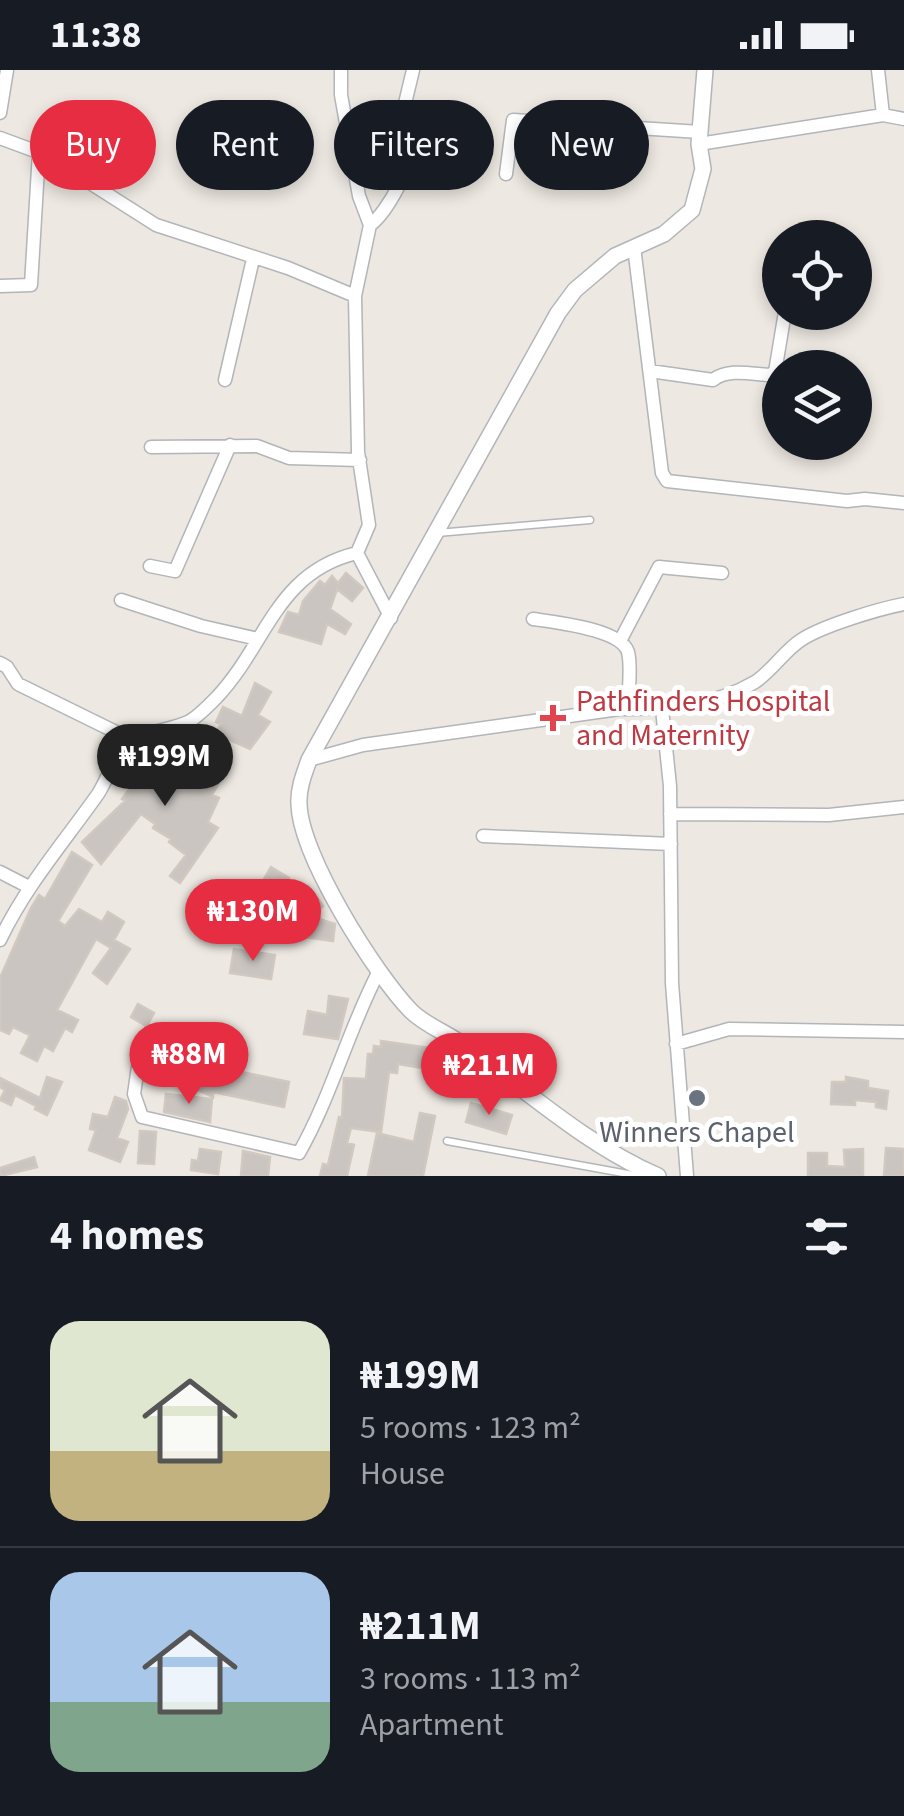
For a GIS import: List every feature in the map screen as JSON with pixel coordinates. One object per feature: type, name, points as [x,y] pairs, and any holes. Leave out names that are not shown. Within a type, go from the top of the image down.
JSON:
[{"type":"street","points":[[0,113],[7,70]]},
{"type":"street","points":[[341,70],[359,196],[370,225],[354,296],[360,460],[369,525],[357,553]]},
{"type":"street","points":[[370,225],[378,220],[403,177],[413,149],[410,127],[402,116],[412,70]]},
{"type":"street","points":[[658,1176],[618,1156],[458,1040],[414,1014],[380,971],[327,884],[307,842],[298,802],[310,760],[558,314],[590,276],[616,256],[664,234],[692,210],[703,169],[700,138],[705,70]]},
{"type":"street","points":[[878,70],[883,115]]},
{"type":"street","points":[[506,174],[512,120],[700,138],[883,115],[904,118]]},
{"type":"street","points":[[0,138],[30,149]]},
{"type":"street","points":[[0,286],[31,285],[37,190]]},
{"type":"street","points":[[98,190],[138,216],[288,268],[354,296]]},
{"type":"street","points":[[634,247],[662,473],[667,481],[847,501],[865,498],[904,502]]},
{"type":"street","points":[[225,380],[253,258]]},
{"type":"street","points":[[650,371],[713,380],[720,374],[738,372],[770,376],[775,372],[782,330]]},
{"type":"street","points":[[150,566],[175,571],[230,445]]},
{"type":"street","points":[[151,447],[256,446],[289,458],[360,460]]},
{"type":"street","points":[[357,553],[391,618]]},
{"type":"street","points":[[0,940],[4,919],[102,788],[126,746],[191,721],[219,694],[283,598],[306,576],[340,557],[357,553]]},
{"type":"street","points":[[620,641],[659,567],[722,573]]},
{"type":"street","points":[[120,600],[258,639]]},
{"type":"street","points":[[310,760],[363,745],[704,702],[756,681],[801,639],[904,604]]},
{"type":"street","points":[[532,618],[586,628],[620,641],[628,652],[628,709]]},
{"type":"street","points":[[0,663],[18,684],[134,741]]},
{"type":"street","points":[[662,709],[670,814],[676,1044],[687,1176]]},
{"type":"street","points":[[670,814],[829,815],[904,806]]},
{"type":"street","points":[[484,836],[670,844]]},
{"type":"street","points":[[0,872],[29,887]]},
{"type":"street","points":[[139,1060],[134,1094],[142,1117],[299,1153],[322,1112],[357,1013],[380,971]]},
{"type":"street","points":[[676,1044],[729,1029],[904,1032]]},
{"type":"lane","points":[[436,533],[590,520]]},
{"type":"lane","points":[[447,1141],[639,1176]]},
{"type":"building","points":[[346,573],[363,588],[352,601],[337,589],[330,609],[351,624],[345,634],[327,624],[321,644],[279,632],[288,612],[299,615],[303,601],[320,581],[325,585],[332,576],[338,583]]},
{"type":"building","points":[[255,683],[271,692],[258,715],[270,722],[250,749],[216,734],[221,724],[216,722],[223,707],[242,716]]},
{"type":"building","points":[[170,741],[180,750],[163,771],[185,784],[201,752],[215,759],[209,771],[221,779],[212,795],[219,798],[208,822],[218,828],[180,883],[170,876],[186,855],[141,814],[101,864],[82,842],[125,801],[122,799],[141,774],[136,770],[146,757],[153,762]]},
{"type":"building","points":[[72,852],[92,865],[58,921],[65,926],[79,909],[102,922],[108,912],[124,922],[114,940],[130,949],[107,984],[93,973],[111,948],[96,939],[57,1010],[78,1020],[72,1032],[65,1028],[53,1051],[44,1046],[37,1061],[21,1053],[30,1035],[13,1027],[9,1034],[0,1030],[0,978],[31,908],[39,895],[45,899]]},
{"type":"building","points":[[271,867],[289,878],[274,909],[281,911],[278,921],[271,919],[268,928],[254,923],[264,895],[257,891]]},
{"type":"building","points":[[308,886],[323,906],[312,917],[335,924],[333,941],[304,937],[307,915],[297,913],[294,897]]},
{"type":"building","points":[[234,949],[275,955],[271,979],[230,973]]},
{"type":"building","points":[[329,996],[348,999],[338,1039],[304,1034],[308,1011],[327,1015]]},
{"type":"building","points":[[138,1004],[154,1013],[148,1024],[163,1032],[160,1037],[167,1041],[157,1059],[135,1047],[146,1026],[131,1017]]},
{"type":"building","points":[[201,1036],[209,1040],[198,1065],[216,1074],[218,1067],[289,1082],[284,1107],[213,1092],[213,1097],[179,1081]]},
{"type":"building","points":[[381,1041],[444,1050],[441,1071],[398,1064],[397,1073],[389,1072],[381,1132],[351,1128],[347,1143],[354,1145],[347,1176],[320,1176],[323,1164],[328,1165],[339,1117],[342,1118],[344,1078],[366,1079],[368,1054],[373,1054],[374,1046],[381,1047]]},
{"type":"building","points":[[47,1077],[62,1082],[47,1115],[15,1095],[11,1105],[0,1100],[5,1090],[0,1087],[0,1078],[40,1098]]},
{"type":"building","points":[[846,1077],[868,1081],[868,1088],[888,1091],[886,1109],[876,1107],[876,1102],[855,1100],[855,1105],[831,1104],[832,1082],[846,1082]]},
{"type":"building","points":[[166,1094],[212,1099],[210,1122],[164,1112]]},
{"type":"building","points":[[115,1097],[126,1101],[128,1109],[117,1138],[128,1142],[120,1162],[89,1150],[96,1130],[90,1129],[93,1114],[108,1117]]},
{"type":"building","points":[[471,1103],[512,1115],[506,1134],[466,1122]]},
{"type":"building","points":[[420,1113],[435,1116],[423,1176],[368,1176],[377,1133],[414,1142]]},
{"type":"building","points":[[140,1131],[156,1132],[154,1164],[138,1163]]},
{"type":"building","points":[[886,1148],[904,1149],[904,1176],[884,1176]]},
{"type":"building","points":[[200,1149],[221,1152],[218,1174],[191,1170],[192,1160],[198,1161]]},
{"type":"building","points":[[863,1149],[863,1176],[808,1176],[808,1153],[827,1153],[827,1166],[845,1167],[844,1150]]},
{"type":"building","points":[[243,1151],[270,1157],[268,1176],[241,1176]]},
{"type":"building","points":[[34,1157],[37,1167],[0,1176],[0,1168]]},
{"type":"place","name":"Pathfinders Hospital and Maternity","points":[[553,718]]},
{"type":"place","name":"Winners Chapel","points":[[697,1098]]}]
